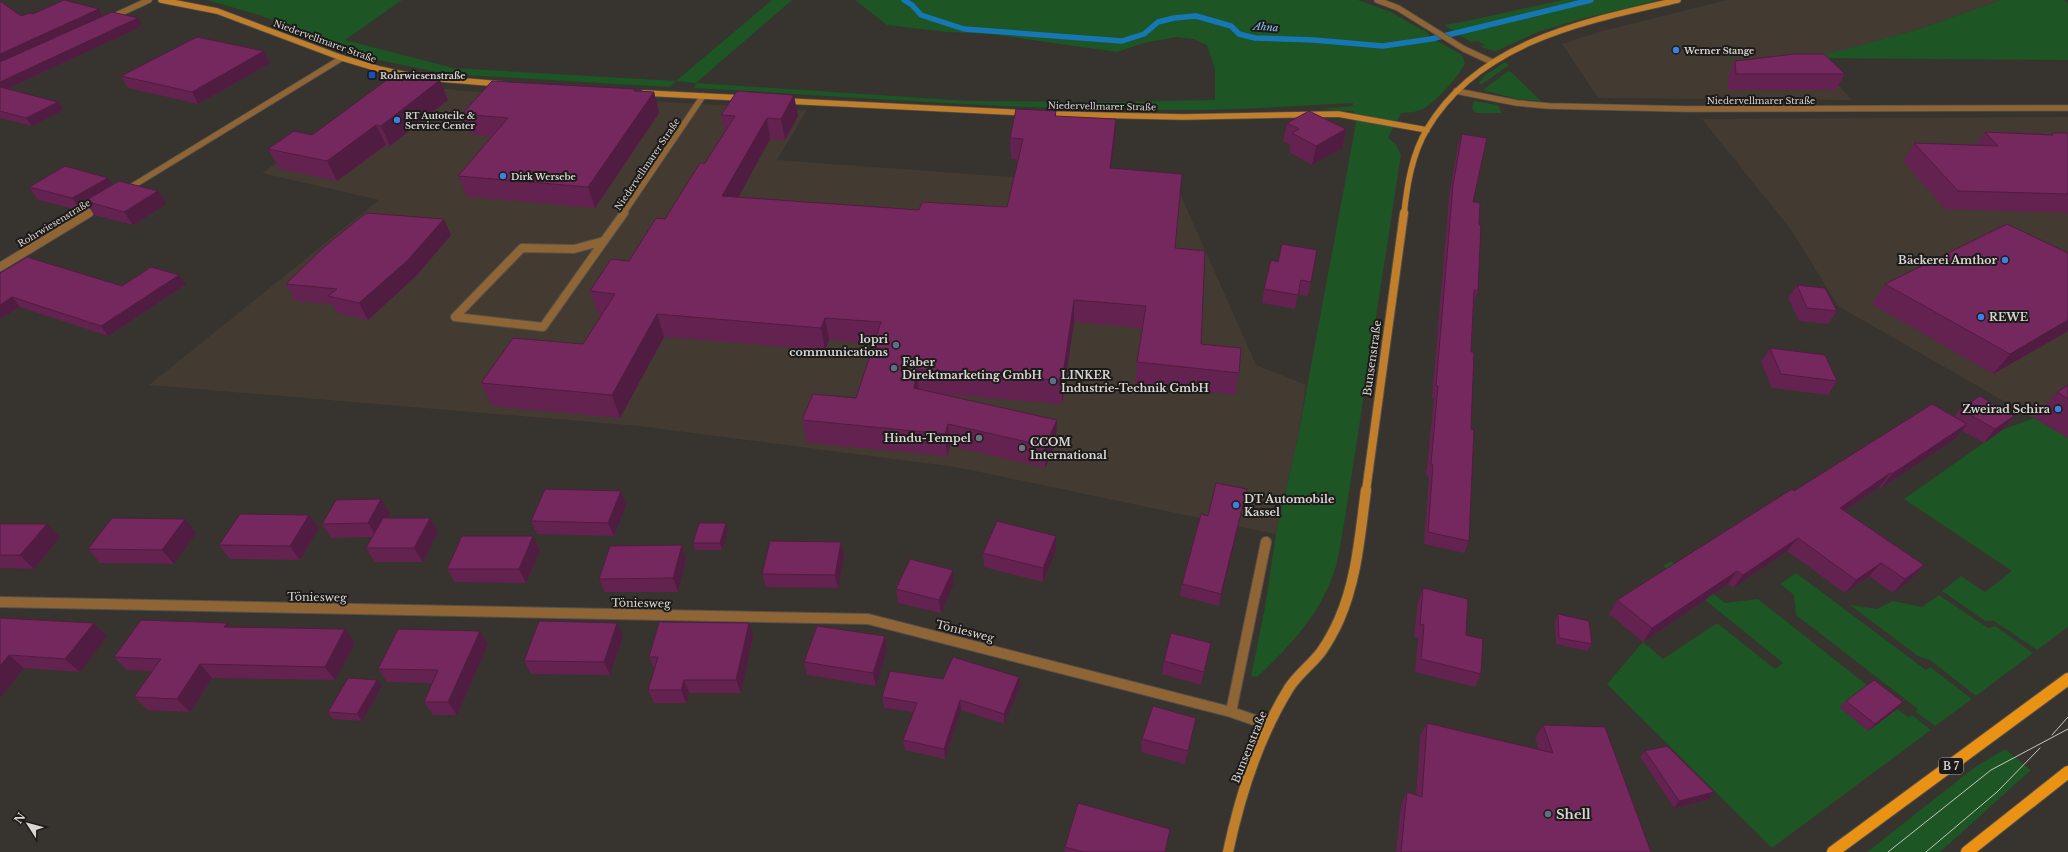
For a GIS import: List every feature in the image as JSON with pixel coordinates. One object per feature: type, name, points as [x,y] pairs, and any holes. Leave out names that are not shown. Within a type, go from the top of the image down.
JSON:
[{"type":"main road","name":"Niedervellmarer Straße","points":[[161,0],[217,11],[342,58],[379,69],[416,77],[504,84]]},
{"type":"main road","name":"Bunsenstraße","points":[[1228,852],[1235,815],[1269,725],[1290,686],[1321,651],[1340,619],[1352,582],[1359,544],[1407,189],[1415,157],[1427,130],[1440,109],[1456,91],[1477,72],[1492,62],[1546,36],[1584,23],[1678,0]]},
{"type":"main road","points":[[636,92],[750,99]]},
{"type":"main road","name":"Niedervellmarer Straße","points":[[782,101],[1032,114]]},
{"type":"main road","name":"Niedervellmarer Straße","points":[[1040,114],[1183,117],[1338,114],[1427,130]]},
{"type":"main road","name":"B 7","points":[[1833,852],[2068,680]]},
{"type":"main road","points":[[1967,852],[2068,772]]},
{"type":"street","points":[[107,20],[149,0]]},
{"type":"street","points":[[1377,0],[1398,8],[1458,45],[1492,62]]},
{"type":"street","points":[[119,194],[342,58]]},
{"type":"street","name":"Niedervellmarer Straße","points":[[1456,91],[1517,103],[1548,106],[1687,109],[2068,108]]},
{"type":"street","name":"Niedervellmarer Straße","points":[[605,241],[574,249],[522,248],[455,317],[544,327],[605,241],[703,96]]},
{"type":"street","name":"Rohrwiesenstraße","points":[[0,267],[106,202]]},
{"type":"street","points":[[1231,712],[1266,542]]},
{"type":"street","name":"Töniesweg","points":[[0,602],[868,619],[1231,712],[1269,725]]},
{"type":"shaded area","points":[[1727,0],[2001,0],[1916,30],[1814,59],[1852,100],[1598,98],[1562,44],[1602,31]]},
{"type":"shaded area","points":[[391,83],[466,91],[807,110],[777,160],[1178,189],[1256,365],[1306,385],[1298,436],[1276,534],[956,467],[639,426],[149,385],[379,200],[262,173]]},
{"type":"shaded area","points":[[2068,117],[2068,438],[1838,306],[1792,231],[1702,119]]},
{"type":"green space","points":[[207,0],[402,0],[345,40],[453,68],[676,81],[670,87],[447,74],[378,60],[259,15]]},
{"type":"green space","points":[[772,0],[792,0],[696,83],[676,81]]},
{"type":"green space","points":[[855,0],[1358,0],[1391,12],[1422,30],[1424,29],[1432,38],[1462,55],[1465,63],[1447,88],[1434,101],[1423,109],[1401,113],[1388,138],[1396,144],[1401,155],[1339,555],[1327,590],[1311,618],[1291,643],[1257,677],[1251,676],[1265,607],[1276,534],[1298,436],[1356,123],[1354,111],[1319,109],[1353,106],[1353,103],[1205,110],[1123,110],[939,103],[694,88],[696,83],[969,101],[1112,102],[1215,100],[1215,69],[1207,45],[1193,39],[1176,37],[1144,43],[1117,52],[990,34],[946,32],[887,25]]},
{"type":"green space","points":[[1563,0],[1659,0],[1578,20],[1538,32],[1496,51],[1480,47],[1485,45],[1478,41],[1471,42],[1444,25],[1462,22]]},
{"type":"green space","points":[[2001,0],[2064,0],[2068,3],[2068,60],[1814,58],[1916,30]]},
{"type":"green space","points":[[1505,62],[1509,65],[1481,85],[1479,83],[1485,75]]},
{"type":"green space","points":[[1508,71],[1511,72],[1541,101],[1517,99],[1483,90]]},
{"type":"green space","points":[[1474,101],[1498,105],[1502,113],[1476,113],[1472,109]]},
{"type":"green space","points":[[2034,418],[2068,438],[2068,627],[2037,650],[1994,621],[1985,621],[1942,591],[1961,576],[1985,592],[2012,571],[1904,499],[2002,430]]},
{"type":"green space","points":[[1671,561],[1725,603],[1758,599],[1868,686],[1840,707],[1868,730],[1897,709],[1908,717],[1912,715],[1931,730],[1772,848],[1607,684],[1643,642],[1663,659],[1717,623],[1775,669],[1783,663],[1663,566]]},
{"type":"green space","points":[[1796,573],[1926,670],[1930,667],[1972,699],[1935,726],[1916,712],[1918,709],[1796,615],[1794,595],[1780,584]]},
{"type":"green space","points":[[1939,595],[1988,628],[1995,626],[2033,653],[1976,696],[1930,660],[1918,656],[1850,605],[1877,609],[1893,601],[1922,607]]},
{"type":"green space","points":[[2005,749],[2031,770],[1940,852],[1867,852],[1975,767]]},
{"type":"building","points":[[64,0],[99,9],[0,54],[0,1],[21,16],[30,13],[33,14]]},
{"type":"building","points":[[112,12],[138,18],[0,82],[0,62]]},
{"type":"building","points":[[197,37],[264,51],[192,92],[121,76]]},
{"type":"building","points":[[1794,54],[1824,54],[1845,74],[1736,74],[1735,61]]},
{"type":"building","points":[[395,74],[440,80],[381,126],[376,125],[327,161],[268,149],[294,131],[312,135]]},
{"type":"building","points":[[492,81],[635,89],[634,91],[654,92],[588,187],[458,176],[508,118],[462,114]]},
{"type":"building","points":[[0,87],[58,102],[26,118],[0,111]]},
{"type":"building","points":[[737,91],[794,95],[781,119],[767,118],[722,196],[919,210],[922,202],[1007,207],[1023,139],[1010,138],[1016,109],[1056,111],[1055,116],[1116,119],[1110,168],[1182,174],[1175,248],[1205,251],[1201,344],[1241,348],[1239,373],[1137,362],[1146,306],[1074,300],[1062,381],[917,369],[914,388],[1057,420],[1045,446],[948,424],[945,434],[802,420],[813,394],[856,398],[881,322],[825,318],[821,328],[657,314],[612,395],[481,383],[513,338],[583,344],[615,294],[590,291],[611,259],[629,261],[656,218],[665,219],[700,163],[705,163],[735,116],[721,115]]},
{"type":"building","points":[[1309,111],[1346,129],[1316,146],[1292,133],[1299,129],[1287,123]]},
{"type":"building","points":[[1985,132],[2053,135],[2051,133],[2068,133],[2068,194],[1958,191],[1914,143],[1998,146]]},
{"type":"building","points":[[1462,134],[1487,138],[1473,202],[1480,203],[1479,225],[1481,225],[1478,291],[1474,290],[1471,352],[1474,352],[1471,429],[1474,430],[1469,541],[1428,532],[1433,465],[1431,464],[1438,386],[1436,386],[1453,185]]},
{"type":"building","points":[[65,166],[108,178],[72,198],[29,187]]},
{"type":"building","points":[[119,181],[158,191],[124,212],[85,201]]},
{"type":"building","points":[[366,213],[444,219],[408,260],[359,303],[328,296],[337,289],[286,284],[324,247]]},
{"type":"building","name":"REWE","points":[[2007,224],[2068,253],[2068,320],[2010,354],[1885,284]]},
{"type":"building","points":[[1282,244],[1317,250],[1311,282],[1301,280],[1298,295],[1264,289],[1271,260],[1278,262]]},
{"type":"building","points":[[27,257],[122,286],[151,267],[179,275],[101,326],[12,297],[0,305],[0,273]]},
{"type":"building","points":[[1797,285],[1825,288],[1837,311],[1807,308]]},
{"type":"building","points":[[1770,348],[1825,355],[1837,381],[1781,374]]},
{"type":"building","points":[[2068,385],[2068,399],[2057,392]]},
{"type":"building","points":[[1980,396],[2014,416],[1995,429],[1960,409]]},
{"type":"building","points":[[1932,404],[1967,424],[1892,474],[1890,473],[1840,508],[1924,565],[1905,579],[1881,563],[1856,580],[1798,538],[1743,575],[1737,571],[1652,628],[1617,600],[1792,489],[1794,491]]},
{"type":"building","points":[[1216,483],[1247,489],[1221,594],[1182,584],[1201,514],[1208,516]]},
{"type":"building","points":[[545,489],[621,491],[608,523],[531,521]]},
{"type":"building","points":[[381,499],[368,523],[322,524],[336,500]]},
{"type":"building","points":[[240,514],[309,515],[290,546],[219,545]]},
{"type":"building","points":[[112,518],[185,519],[162,550],[88,549]]},
{"type":"building","points":[[383,518],[430,518],[414,548],[366,548]]},
{"type":"building","points":[[997,521],[1056,536],[1043,568],[983,553]]},
{"type":"building","points":[[699,523],[726,523],[720,543],[693,543]]},
{"type":"building","points":[[0,524],[47,524],[20,555],[0,555]]},
{"type":"building","points":[[462,536],[533,536],[519,569],[447,569]]},
{"type":"building","points":[[770,541],[841,542],[835,575],[762,574]]},
{"type":"building","points":[[682,545],[673,578],[599,579],[610,546]]},
{"type":"building","points":[[910,559],[953,570],[939,600],[896,589]]},
{"type":"building","points":[[1423,588],[1468,599],[1466,635],[1483,639],[1481,674],[1421,659],[1424,625],[1420,624]]},
{"type":"building","points":[[1558,614],[1589,621],[1592,644],[1559,638]]},
{"type":"building","points":[[0,618],[94,623],[65,659],[9,655],[0,666]]},
{"type":"building","points":[[141,620],[227,623],[224,627],[345,629],[325,667],[200,664],[177,699],[134,697],[161,659],[114,657]]},
{"type":"building","points":[[539,621],[617,623],[604,662],[524,661]]},
{"type":"building","points":[[659,622],[749,623],[736,680],[684,680],[681,690],[648,690],[658,657],[649,657]]},
{"type":"building","points":[[817,626],[885,636],[873,673],[804,662]]},
{"type":"building","points":[[398,629],[480,631],[448,702],[424,702],[438,670],[378,669]]},
{"type":"building","points":[[1171,633],[1211,643],[1204,672],[1164,661]]},
{"type":"building","points":[[953,657],[1019,677],[1004,714],[960,700],[944,749],[903,740],[917,703],[882,697],[890,671],[943,679]]},
{"type":"building","points":[[348,678],[377,680],[357,714],[328,712]]},
{"type":"building","points":[[1874,680],[1903,702],[1875,724],[1846,701]]},
{"type":"building","points":[[1153,706],[1196,718],[1188,751],[1142,739]]},
{"type":"building","points":[[1427,723],[1553,753],[1543,725],[1605,727],[1651,852],[1401,852],[1407,792],[1422,797]]},
{"type":"building","points":[[1667,746],[1714,792],[1679,801],[1645,751]]},
{"type":"building","points":[[1078,803],[1170,829],[1165,852],[1083,852],[1065,847]]},
{"type":"waterway","name":"Ahna","points":[[904,0],[912,5],[921,15],[964,29],[1122,41],[1144,34],[1158,22],[1174,18],[1196,16],[1231,26],[1239,34],[1255,38],[1314,40],[1383,46],[1431,39],[1591,0]]},
{"type":"tram line","points":[[2052,735],[2068,717]]},
{"type":"tram line","points":[[1888,852],[1991,770],[2068,729]]},
{"type":"tram line","points":[[1926,852],[1997,792],[2040,748]]},
{"type":"place","name":"Werner Stange","points":[[1676,50]]},
{"type":"place","name":"Rohrwiesenstraße","points":[[372,75]]},
{"type":"place","name":"RT Autoteile & Service Center","points":[[397,120]]},
{"type":"place","name":"Dirk Wersebe","points":[[503,176]]},
{"type":"place","name":"Bäckerei Amthor","points":[[2005,260]]},
{"type":"place","name":"REWE","points":[[1981,317]]},
{"type":"place","name":"lopri communications","points":[[896,345]]},
{"type":"place","name":"Faber Direktmarketing GmbH","points":[[894,368]]},
{"type":"place","name":"LINKER Industrie-Technik GmbH","points":[[1053,381]]},
{"type":"place","name":"Zweirad Schira","points":[[2058,409]]},
{"type":"place","name":"Hindu-Tempel","points":[[979,438]]},
{"type":"place","name":"CCOM International","points":[[1022,448]]},
{"type":"place","name":"DT Automobile Kassel","points":[[1236,505]]},
{"type":"place","name":"Shell","points":[[1548,814]]}]
